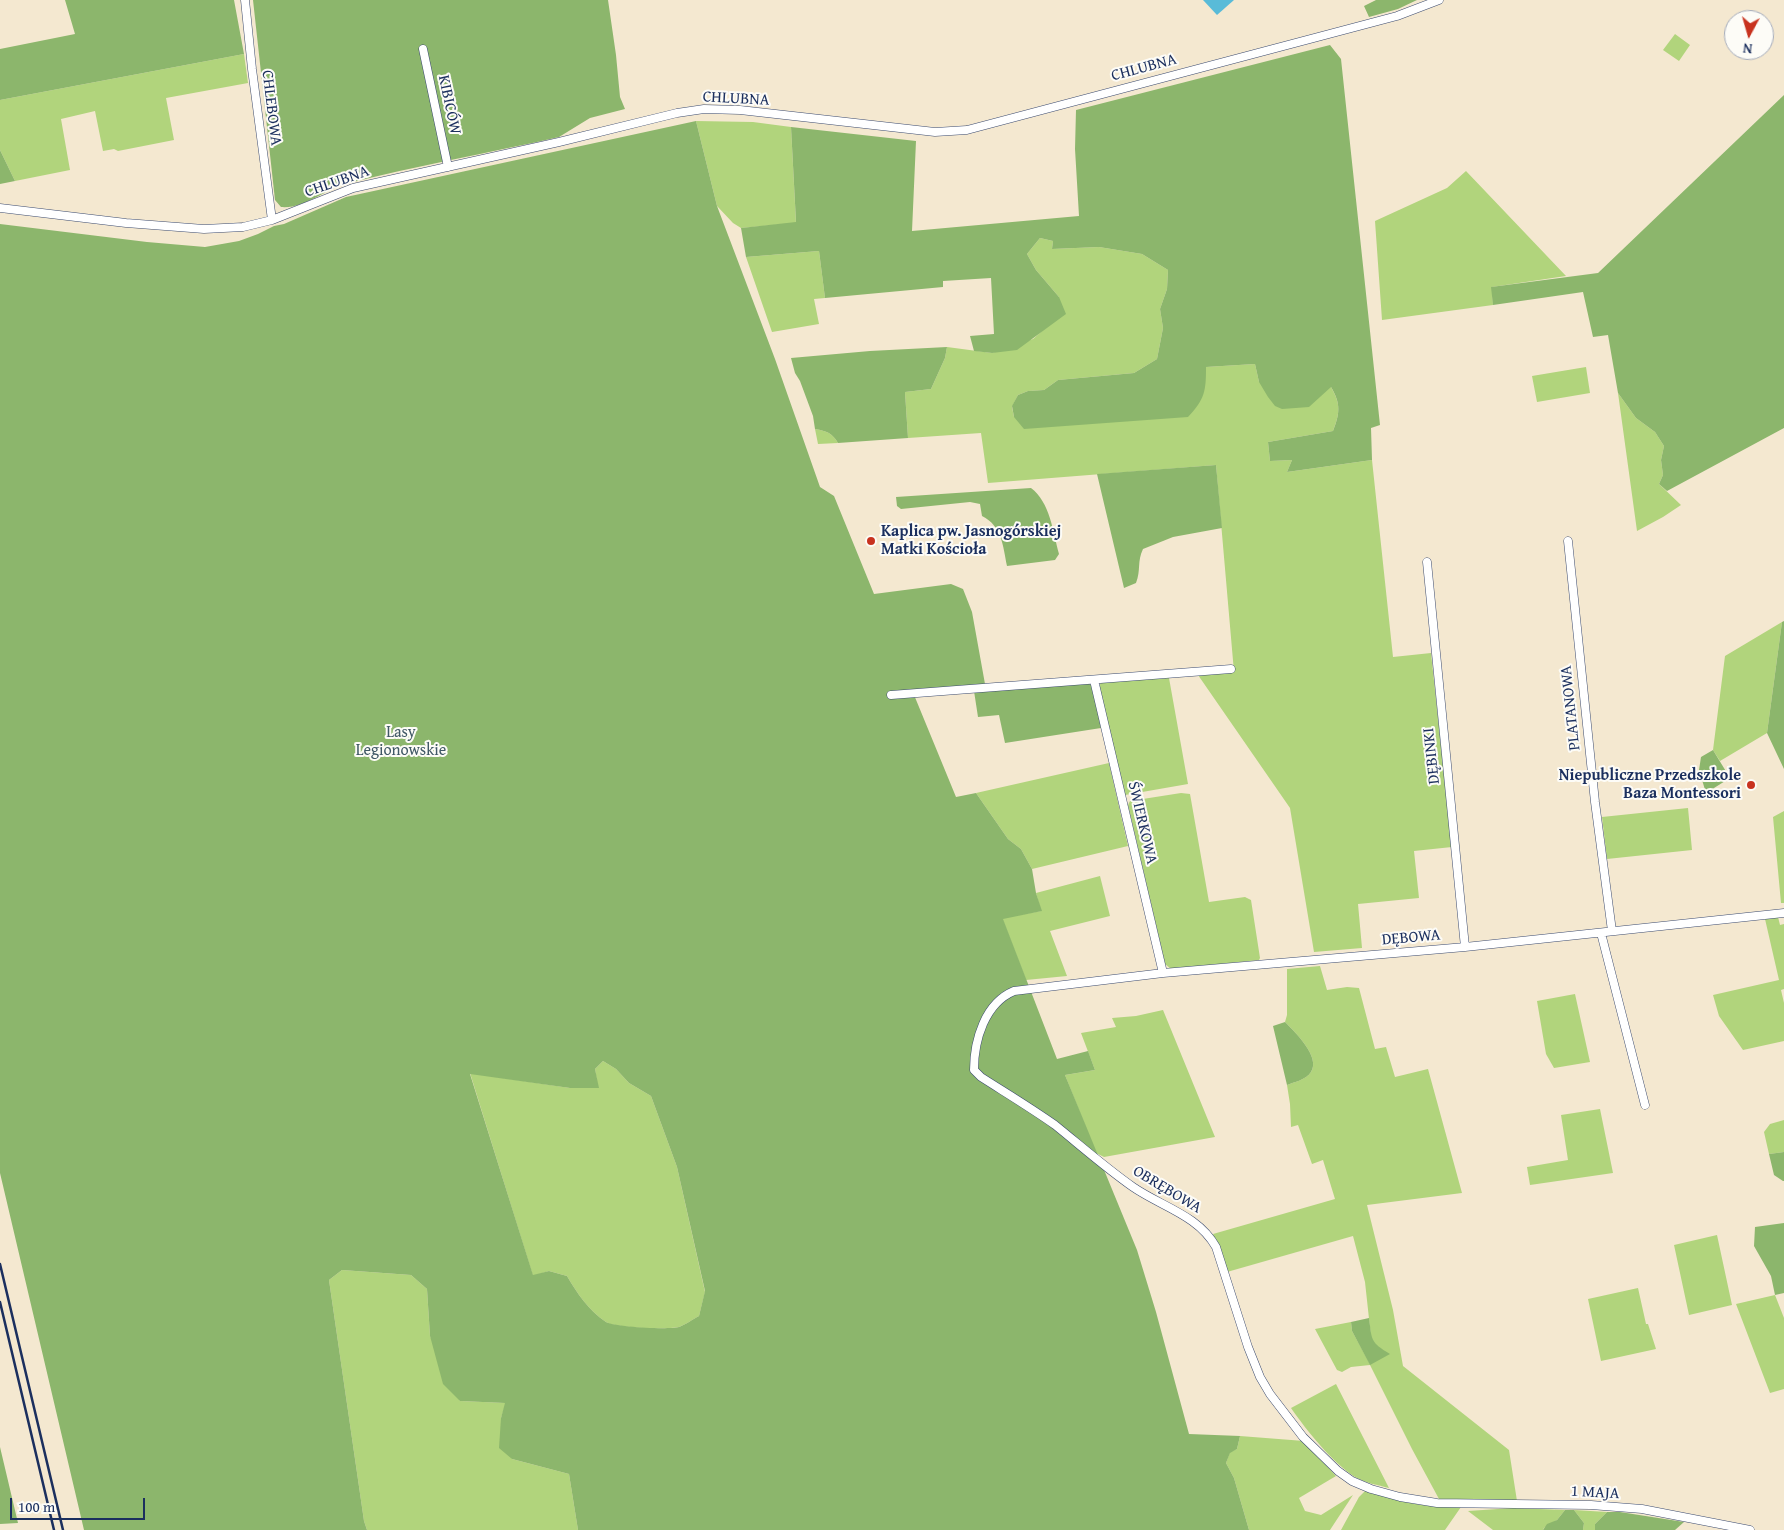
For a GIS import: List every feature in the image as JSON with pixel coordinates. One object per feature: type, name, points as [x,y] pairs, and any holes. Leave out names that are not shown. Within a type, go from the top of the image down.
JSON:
[{"type":"street","name":"CHLEBOWA","points":[[245,0],[272,220]]},
{"type":"street","name":"CHLUBNA","points":[[0,208],[116,222],[204,229],[243,227],[272,220],[353,188],[677,113],[704,109],[740,110],[934,132],[967,130],[1396,16],[1439,0]]},
{"type":"street","name":"KIBICÓW","points":[[423,49],[448,167]]},
{"type":"street","name":"PLATANOWA","points":[[1568,541],[1595,802],[1612,932]]},
{"type":"street","name":"DĘBINKI","points":[[1426,562],[1465,947]]},
{"type":"street","points":[[891,695],[1231,669]]},
{"type":"street","name":"ŚWIERKOWA","points":[[1094,680],[1163,973]]},
{"type":"street","name":"DĘBOWA","points":[[1039,988],[1163,973],[1465,947],[1784,913]]},
{"type":"street","points":[[1601,933],[1645,1105]]},
{"type":"street","name":"OBRĘBOWA","points":[[1039,988],[1014,991],[1005,995],[994,1006],[983,1023],[974,1060],[974,1070],[981,1077],[1053,1124],[1136,1189],[1186,1216],[1210,1236],[1216,1247],[1248,1347],[1260,1377],[1270,1394],[1303,1437],[1338,1471],[1352,1481],[1371,1489],[1400,1497],[1437,1503]]},
{"type":"street","name":"1 MAJA","points":[[1437,1503],[1591,1505],[1642,1509],[1750,1530]]},
{"type":"green space","points":[[65,0],[234,0],[244,54],[0,100],[0,49],[75,34]]},
{"type":"green space","points":[[253,0],[608,0],[620,97],[625,109],[590,118],[559,137],[345,184],[298,205],[281,207],[275,200]]},
{"type":"green space","points":[[1376,0],[1417,0],[1398,9],[1369,17],[1364,6]]},
{"type":"green space","points":[[1675,34],[1690,45],[1679,61],[1663,50]]},
{"type":"green space","points":[[1330,45],[1341,59],[1380,425],[1371,428],[1372,460],[1287,472],[1292,460],[1270,461],[1268,442],[1333,431],[1338,414],[1338,404],[1331,387],[1309,407],[1282,409],[1275,406],[1259,382],[1255,364],[1206,367],[1206,382],[1201,400],[1188,417],[1024,429],[1014,417],[1012,406],[1018,395],[1028,391],[1044,390],[1058,380],[1134,373],[1157,359],[1163,328],[1160,309],[1167,289],[1168,270],[1142,254],[1099,247],[1052,249],[1053,241],[1040,238],[1027,254],[1036,270],[1059,297],[1066,314],[1017,350],[992,353],[974,351],[970,336],[994,334],[991,278],[943,281],[943,287],[825,298],[819,251],[746,257],[741,228],[796,222],[791,127],[916,141],[912,231],[1079,216],[1075,149],[1076,110]]},
{"type":"green space","points":[[244,54],[248,83],[166,98],[174,140],[118,151],[114,149],[103,151],[95,111],[61,119],[70,170],[15,181],[0,150],[0,100]]},
{"type":"green space","points":[[1784,95],[1784,428],[1667,491],[1659,484],[1663,475],[1661,460],[1664,446],[1655,432],[1636,418],[1618,393],[1608,335],[1593,337],[1583,292],[1493,305],[1491,287],[1598,273]]},
{"type":"green space","points":[[696,121],[753,122],[791,127],[796,223],[741,228],[733,223],[717,206]]},
{"type":"green space","name":"Lasy Legionowskie","points":[[696,121],[717,206],[775,359],[820,487],[834,496],[874,594],[951,584],[963,589],[972,612],[985,684],[912,690],[956,797],[976,793],[1008,839],[1021,849],[1032,869],[1036,893],[1042,911],[1003,919],[1057,1059],[1088,1051],[1095,1070],[1065,1075],[1137,1250],[1189,1434],[1240,1436],[1237,1449],[1230,1453],[1226,1463],[1234,1478],[1249,1530],[578,1530],[569,1474],[512,1459],[499,1448],[501,1418],[505,1403],[460,1401],[443,1384],[430,1336],[427,1289],[411,1275],[342,1270],[329,1280],[364,1521],[367,1530],[84,1530],[0,1173],[0,224],[205,247],[239,241],[346,197]],"holes":[[[603,1061],[616,1069],[629,1083],[651,1096],[677,1167],[705,1291],[699,1316],[679,1327],[642,1328],[611,1324],[600,1318],[589,1307],[567,1276],[549,1271],[533,1275],[470,1074],[570,1088],[599,1088],[595,1069]]]},
{"type":"green space","points":[[0,150],[15,181],[0,184]]},
{"type":"green space","points":[[1466,171],[1566,276],[1492,287],[1493,305],[1382,320],[1375,221],[1447,188]]},
{"type":"green space","points":[[1040,238],[1053,241],[1052,249],[1099,247],[1142,254],[1168,270],[1167,289],[1160,309],[1163,328],[1157,359],[1134,373],[1058,380],[1044,390],[1028,391],[1018,395],[1012,407],[1014,417],[1206,367],[1255,364],[1259,382],[1331,387],[1338,404],[1337,419],[1333,431],[1268,442],[1270,461],[1292,460],[1287,472],[1372,460],[1393,657],[1431,653],[1452,847],[1414,851],[1419,898],[1358,904],[1362,948],[1314,952],[1290,808],[1198,675],[1234,672],[1216,465],[988,483],[981,433],[908,438],[905,392],[931,389],[945,358],[947,347],[992,353],[1033,339],[1050,324],[1059,297],[1036,270],[1027,254]]},
{"type":"green space","points":[[819,251],[825,298],[814,299],[819,324],[772,332],[746,257]]},
{"type":"green space","points":[[947,347],[945,358],[931,389],[905,392],[908,438],[838,443],[829,433],[815,429],[813,416],[800,381],[795,373],[791,358],[870,351]]},
{"type":"green space","points":[[1586,367],[1590,393],[1537,402],[1532,376]]},
{"type":"green space","points":[[1618,393],[1636,418],[1655,432],[1664,446],[1661,460],[1663,475],[1659,484],[1681,505],[1637,531]]},
{"type":"green space","points":[[815,429],[829,433],[838,443],[818,444]]},
{"type":"green space","points":[[1216,465],[1222,528],[1173,537],[1143,549],[1136,583],[1124,588],[1097,474]]},
{"type":"green space","points":[[1031,488],[1043,501],[1047,509],[1059,554],[1055,560],[1007,566],[1001,537],[994,525],[982,516],[980,504],[970,502],[901,509],[897,506],[896,497]]},
{"type":"green space","points":[[1784,621],[1784,769],[1767,733],[1782,622]]},
{"type":"green space","points":[[1782,622],[1767,733],[1720,761],[1713,750],[1725,656]]},
{"type":"green space","points":[[1169,678],[1188,784],[1125,795],[1099,687],[1101,682]]},
{"type":"green space","points":[[1088,683],[1092,686],[1101,728],[1005,743],[999,715],[978,717],[974,691]]},
{"type":"green space","points":[[1713,750],[1730,778],[1706,793],[1699,770],[1701,757]]},
{"type":"green space","points":[[1109,763],[1128,846],[1032,869],[1021,849],[1008,839],[976,793]]},
{"type":"green space","points":[[1181,793],[1190,794],[1209,902],[1245,897],[1251,900],[1259,960],[1171,969],[1165,964],[1128,805],[1130,801]]},
{"type":"green space","points":[[1688,808],[1692,850],[1607,859],[1602,817]]},
{"type":"green space","points":[[1784,811],[1784,903],[1781,903],[1773,817]]},
{"type":"green space","points":[[1100,876],[1110,916],[1050,931],[1067,976],[1026,980],[1002,918],[1041,911],[1036,893]]},
{"type":"green space","points":[[1778,917],[1780,925],[1784,924],[1784,989],[1781,990],[1784,1003],[1784,1041],[1743,1050],[1719,1016],[1713,995],[1779,980],[1765,919]]},
{"type":"green space","points":[[1320,966],[1327,990],[1347,987],[1359,988],[1375,1049],[1386,1047],[1395,1077],[1428,1069],[1462,1193],[1367,1205],[1393,1310],[1403,1366],[1509,1450],[1517,1501],[1439,1499],[1370,1365],[1351,1367],[1342,1372],[1337,1370],[1315,1329],[1351,1322],[1352,1331],[1370,1364],[1375,1345],[1371,1337],[1365,1282],[1353,1236],[1227,1272],[1213,1234],[1335,1199],[1323,1160],[1312,1164],[1298,1125],[1291,1127],[1287,1085],[1306,1077],[1311,1072],[1313,1059],[1306,1045],[1285,1022],[1287,1015],[1287,969]]},
{"type":"green space","points":[[1575,994],[1590,1062],[1554,1068],[1546,1054],[1537,1001]]},
{"type":"green space","points":[[1163,1010],[1215,1137],[1104,1157],[1096,1153],[1065,1075],[1095,1070],[1081,1033],[1116,1027],[1112,1018],[1136,1016]]},
{"type":"green space","points":[[1285,1022],[1305,1045],[1313,1059],[1311,1072],[1306,1077],[1287,1085],[1273,1026]]},
{"type":"green space","points":[[603,1061],[616,1069],[629,1083],[651,1096],[677,1167],[705,1292],[699,1316],[679,1327],[641,1328],[611,1324],[600,1318],[589,1307],[567,1276],[549,1271],[533,1276],[470,1073],[570,1088],[598,1088],[595,1069]]},
{"type":"green space","points":[[1600,1109],[1613,1173],[1530,1185],[1527,1167],[1568,1160],[1561,1115]]},
{"type":"green space","points":[[1784,1120],[1784,1152],[1769,1154],[1764,1132],[1770,1124]]},
{"type":"green space","points":[[1784,1152],[1783,1181],[1774,1175],[1769,1154]]},
{"type":"green space","points":[[1784,1223],[1784,1293],[1775,1295],[1771,1276],[1754,1246],[1755,1227]]},
{"type":"green space","points":[[1717,1235],[1732,1305],[1689,1315],[1674,1245]]},
{"type":"green space","points":[[342,1270],[411,1275],[427,1289],[430,1336],[460,1401],[506,1403],[501,1418],[512,1459],[569,1474],[578,1530],[367,1530],[364,1521],[329,1280]]},
{"type":"green space","points":[[1638,1288],[1646,1324],[1648,1324],[1656,1349],[1601,1361],[1588,1299]]},
{"type":"green space","points":[[1775,1295],[1784,1318],[1784,1389],[1770,1393],[1736,1304]]},
{"type":"green space","points":[[1369,1318],[1373,1340],[1390,1354],[1370,1365],[1352,1331],[1351,1322]]},
{"type":"green space","points":[[1336,1384],[1389,1488],[1363,1481],[1346,1471],[1320,1445],[1291,1408]]},
{"type":"green space","points":[[1240,1436],[1304,1441],[1336,1476],[1299,1498],[1305,1511],[1321,1515],[1353,1495],[1330,1530],[1249,1530],[1234,1478],[1226,1463],[1230,1452],[1237,1449]]},
{"type":"green space","points":[[0,1447],[18,1523],[0,1524]]},
{"type":"green space","points":[[1366,1490],[1413,1503],[1461,1507],[1445,1530],[1341,1530],[1359,1497]]},
{"type":"green space","points":[[1513,1508],[1565,1510],[1557,1520],[1543,1530],[1493,1530],[1468,1511]]},
{"type":"green space","points":[[1565,1510],[1574,1510],[1584,1523],[1583,1530],[1543,1530],[1547,1524],[1557,1520]]},
{"type":"green space","points":[[1574,1510],[1607,1512],[1595,1524],[1595,1530],[1583,1530],[1584,1523]]},
{"type":"green space","points":[[1607,1512],[1620,1512],[1684,1522],[1675,1530],[1595,1530],[1595,1524]]},
{"type":"water","points":[[1203,0],[1234,0],[1217,15]]},
{"type":"railway","points":[[0,1264],[63,1530]]},
{"type":"railway","points":[[0,1302],[54,1530]]},
{"type":"place","name":"Kaplica pw. Jasnogórskiej Matki Kościoła","points":[[871,541]]},
{"type":"place","name":"Niepubliczne Przedszkole Baza Montessori","points":[[1751,785]]}]
